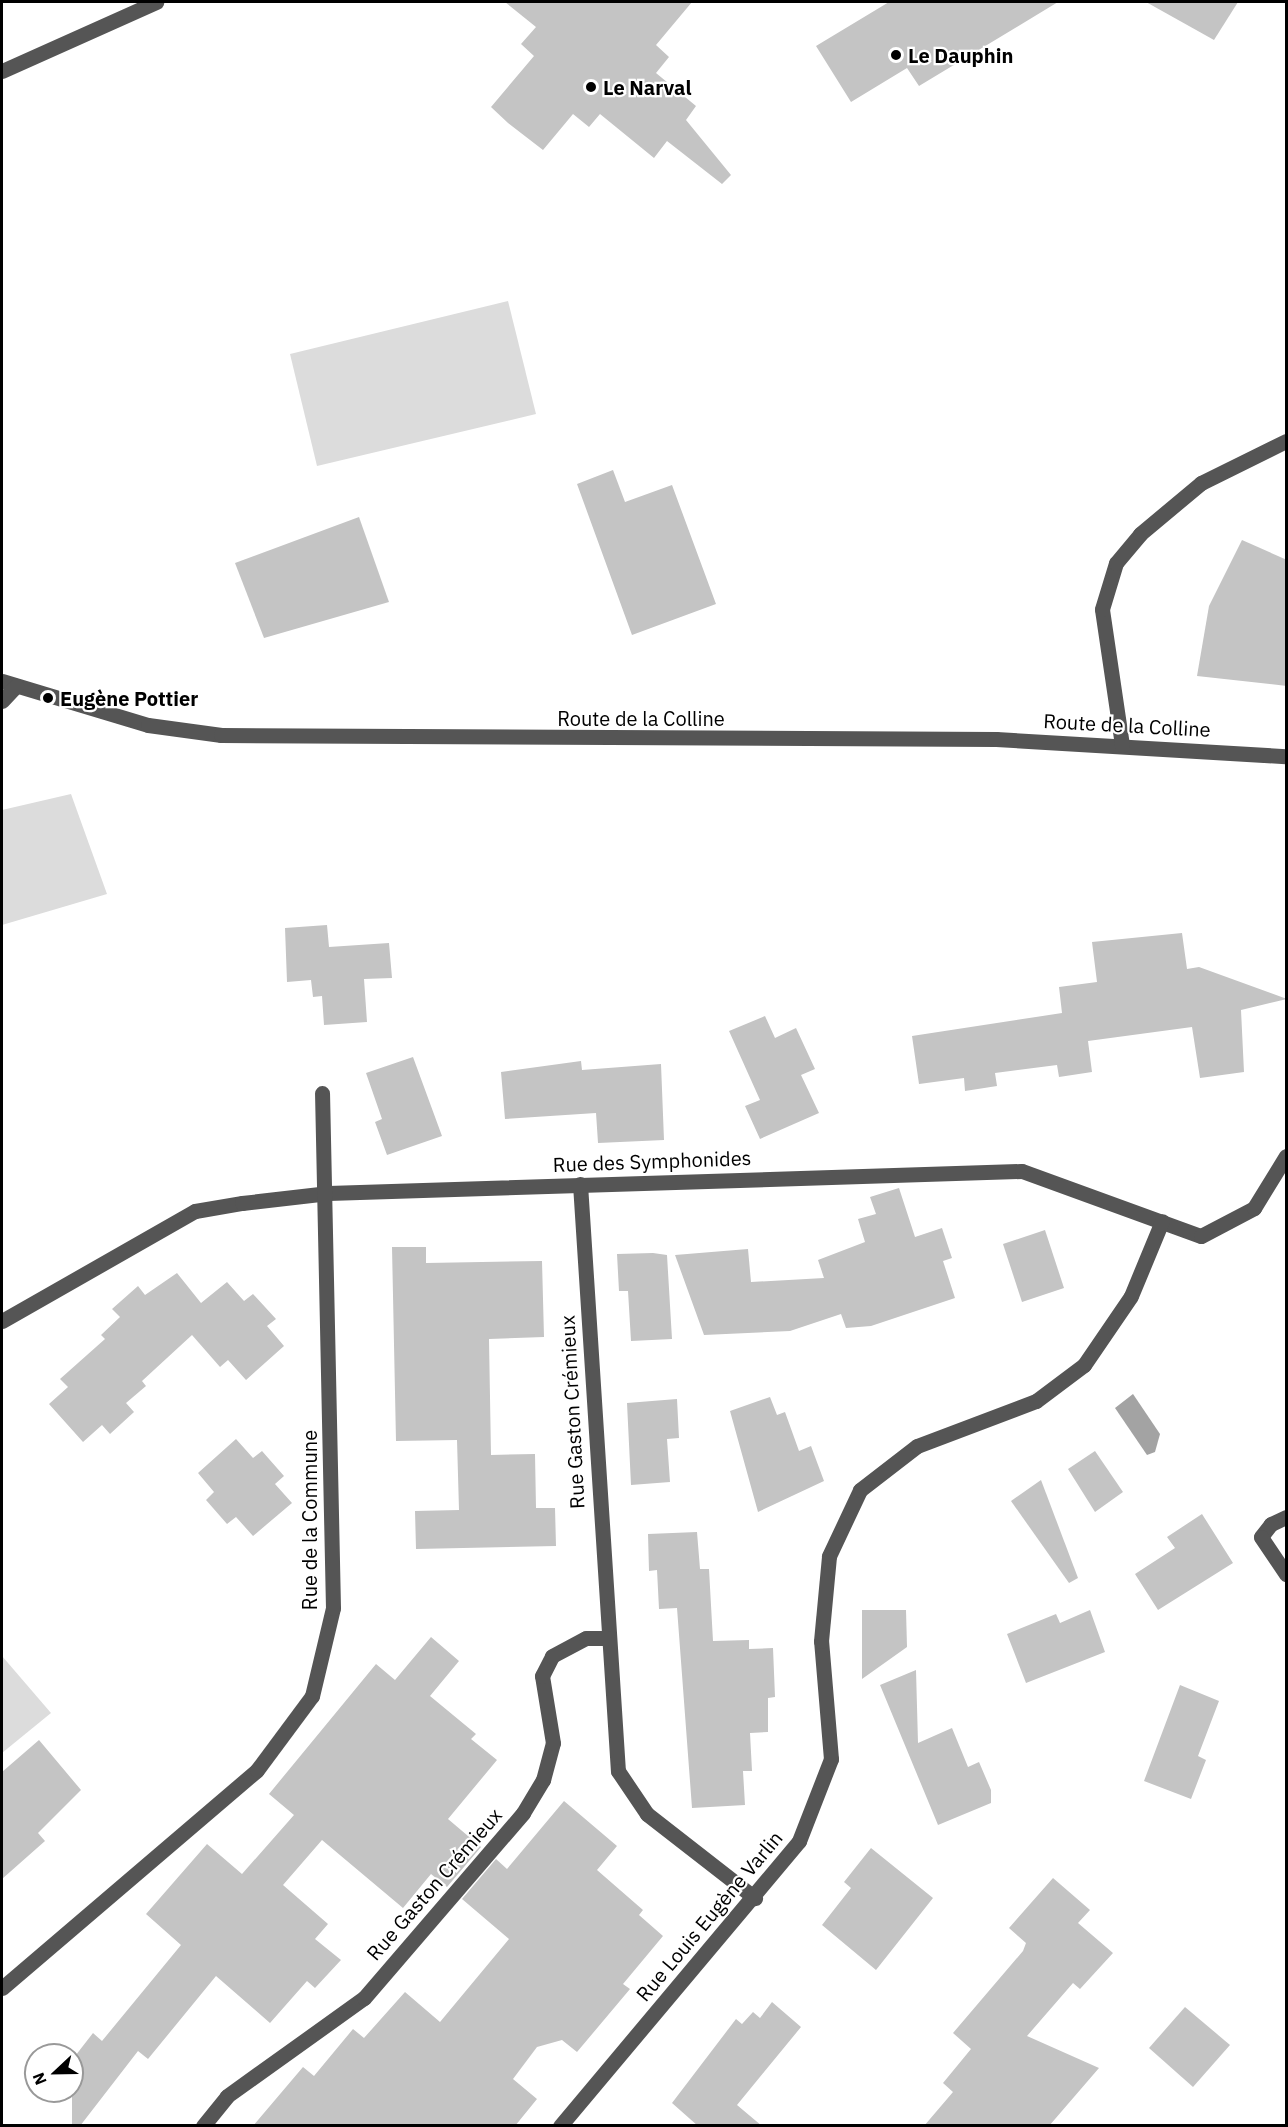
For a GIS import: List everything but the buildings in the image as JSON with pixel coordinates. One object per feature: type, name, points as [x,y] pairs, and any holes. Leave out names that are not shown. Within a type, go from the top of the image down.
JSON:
[{"type":"street","points":[[2,71],[156,2]]},
{"type":"street","points":[[1122,745],[1102,609],[1116,563],[1140,534],[1201,483],[1287,441]]},
{"type":"street","points":[[2,701],[9,683]]},
{"type":"street","name":"Route de la Colline","points":[[9,683],[148,725],[221,735],[996,739],[1287,756]]},
{"type":"street","name":"Rue de la Commune","points":[[2,1989],[257,1770],[312,1696],[333,1608],[328,1193],[322,1093]]},
{"type":"street","name":"Rue des Symphonides","points":[[2,1321],[195,1211],[328,1193],[1022,1171],[1201,1236],[1254,1208],[1287,1156]]},
{"type":"street","name":"Rue Gaston Crémieux","points":[[580,1184],[607,1638],[618,1771],[647,1814],[755,1898]]},
{"type":"street","name":"Rue Louis Eugène Varlin","points":[[560,2126],[755,1898],[799,1841],[831,1759],[821,1641],[829,1556],[860,1490],[917,1446],[1036,1401],[1084,1365],[1131,1296],[1162,1221]]},
{"type":"street","points":[[1287,1518],[1271,1524],[1261,1537],[1287,1574]]},
{"type":"street","name":"Rue Gaston Crémieux","points":[[203,2126],[227,2096],[364,1998],[523,1813],[543,1780],[553,1743],[542,1676],[552,1656],[586,1638],[607,1638]]},
{"type":"shaded area","points":[[508,301],[536,414],[317,466],[290,354]]},
{"type":"shaded area","points":[[71,794],[107,894],[2,925],[2,810]]},
{"type":"shaded area","points":[[1133,1394],[1160,1434],[1155,1452],[1147,1455],[1115,1408]]},
{"type":"shaded area","points":[[2,1656],[51,1713],[2,1753]]},
{"type":"place","name":"Le Dauphin","points":[[896,55]]},
{"type":"place","name":"Le Narval","points":[[591,87]]},
{"type":"place","name":"Eugène Pottier","points":[[48,698]]}]
